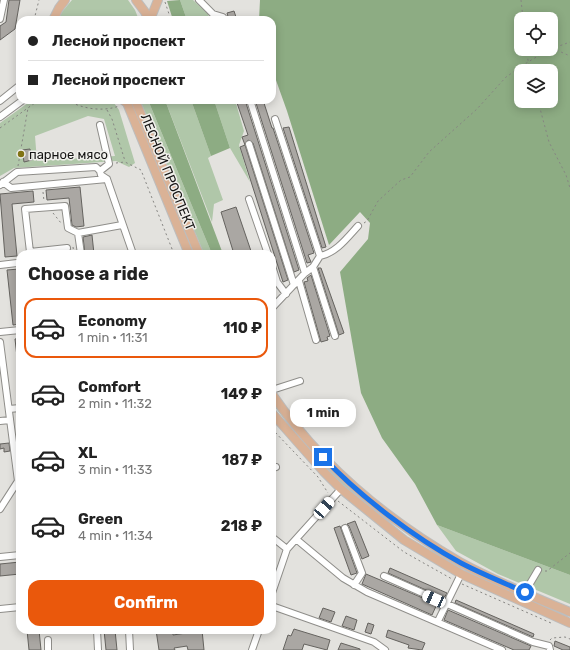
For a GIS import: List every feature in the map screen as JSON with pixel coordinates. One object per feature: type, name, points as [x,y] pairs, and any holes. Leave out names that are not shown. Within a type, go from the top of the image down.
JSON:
[{"type":"main road","points":[[55,16],[59,8],[66,0]]},
{"type":"main road","points":[[136,0],[147,16]]},
{"type":"main road","points":[[152,16],[161,1]]},
{"type":"main road","name":"ЛЕСНОЙ ПРОСПЕКТ","points":[[126,104],[187,250]]},
{"type":"main road","name":"ЛЕСНОЙ ПРОСПЕКТ","points":[[137,104],[197,250]]},
{"type":"main road","points":[[276,400],[287,416],[331,466],[390,516],[462,563],[570,612]]},
{"type":"main road","points":[[276,418],[314,462],[341,489],[404,540],[461,574],[570,623]]},
{"type":"main road","points":[[521,601],[525,592]]},
{"type":"street","points":[[0,19],[4,0]]},
{"type":"street","points":[[199,0],[213,14],[220,16]]},
{"type":"street","points":[[0,101],[16,88]]},
{"type":"street","points":[[0,117],[18,104]]},
{"type":"street","points":[[251,104],[305,272]]},
{"type":"street","points":[[275,119],[320,256]]},
{"type":"street","points":[[100,125],[109,164],[100,171]]},
{"type":"street","points":[[249,144],[316,340]]},
{"type":"street","points":[[107,179],[11,188],[2,183],[17,172],[96,168],[100,171],[101,175],[107,179],[131,250]]},
{"type":"street","points":[[249,199],[267,250]]},
{"type":"street","points":[[28,250],[25,209],[65,206],[68,228],[78,233],[122,225]]},
{"type":"street","points":[[320,256],[328,255],[358,226]]},
{"type":"street","points":[[78,233],[80,250]]},
{"type":"street","points":[[51,250],[67,248]]},
{"type":"street","points":[[276,304],[305,272],[313,267],[320,256]]},
{"type":"street","points":[[0,265],[16,263]]},
{"type":"street","points":[[313,267],[335,336]]},
{"type":"street","points":[[276,279],[286,294]]},
{"type":"street","points":[[0,332],[16,330]]},
{"type":"street","points":[[0,342],[16,461]]},
{"type":"street","points":[[276,389],[300,381]]},
{"type":"street","points":[[9,409],[16,408]]},
{"type":"street","points":[[0,421],[10,420]]},
{"type":"street","points":[[0,509],[16,486]]},
{"type":"street","points":[[276,582],[288,549],[341,489]]},
{"type":"street","points":[[345,528],[362,573],[354,585]]},
{"type":"street","points":[[296,539],[354,585],[408,611],[438,621],[502,650]]},
{"type":"street","points":[[276,540],[288,549]]},
{"type":"street","points":[[0,557],[16,556]]},
{"type":"street","points":[[525,592],[538,570]]},
{"type":"street","points":[[438,621],[461,574]]},
{"type":"street","points":[[384,576],[447,605],[548,648]]},
{"type":"street","points":[[0,609],[16,607]]},
{"type":"street","points":[[276,607],[374,642],[384,650]]},
{"type":"street","points":[[97,634],[98,650]]},
{"type":"street","points":[[130,634],[130,650]]},
{"type":"street","points":[[252,650],[258,634]]},
{"type":"street","points":[[48,640],[48,650]]},
{"type":"path","points":[[35,16],[39,0]]},
{"type":"path","points":[[161,1],[168,0]]},
{"type":"path","points":[[521,0],[522,12]]},
{"type":"path","points":[[161,1],[169,16]]},
{"type":"path","points":[[558,46],[570,42]]},
{"type":"path","points":[[558,51],[570,56]]},
{"type":"path","points":[[527,56],[528,62]]},
{"type":"path","points":[[358,226],[367,221],[378,201],[401,180],[410,177],[429,152],[477,109],[506,77],[538,56]]},
{"type":"path","points":[[0,128],[34,104]]},
{"type":"path","points":[[80,104],[92,108],[107,110],[120,104]]},
{"type":"path","points":[[17,172],[19,152],[28,108]]},
{"type":"path","points":[[540,108],[549,142],[566,175],[570,188]]},
{"type":"path","points":[[107,110],[112,119],[125,162]]},
{"type":"path","points":[[109,164],[125,162],[141,170],[172,250]]},
{"type":"path","points":[[276,433],[318,477],[329,494]]},
{"type":"path","points":[[538,570],[547,571],[570,553]]},
{"type":"path","points":[[548,648],[552,638],[565,636],[570,639]]},
{"type":"green space","points":[[72,0],[128,0],[137,16],[60,16]]},
{"type":"green space","points":[[180,0],[193,0],[209,16],[186,16]]},
{"type":"green space","points":[[180,0],[186,16],[172,16],[167,1]]},
{"type":"green space","points":[[260,0],[570,0],[570,575],[437,525],[415,484],[382,438],[361,393],[340,272],[368,239],[370,223],[360,212],[329,245],[276,80],[276,16],[259,16]]},
{"type":"green space","points":[[26,104],[115,104],[119,110],[135,163],[129,167],[116,161],[14,168],[0,176],[0,123]],"holes":[[[88,116],[104,119],[115,156],[37,161],[35,136]]]},
{"type":"green space","points":[[131,104],[134,104],[193,250],[191,250]]},
{"type":"green space","points":[[142,104],[150,104],[210,250],[202,250]]},
{"type":"green space","points":[[150,104],[167,104],[221,250],[210,250]]},
{"type":"green space","points":[[167,104],[192,104],[211,156],[208,158],[223,200],[214,204],[212,222]]},
{"type":"green space","points":[[192,104],[215,104],[230,148],[211,156]]},
{"type":"green space","points":[[215,104],[236,104],[244,131],[239,145],[250,182],[230,148]]},
{"type":"green space","points":[[276,404],[291,425],[319,457],[351,489],[436,552],[366,504],[344,486],[315,457],[276,408]]},
{"type":"green space","points":[[437,525],[570,575],[570,604],[498,574],[456,551]]},
{"type":"building","points":[[9,0],[20,0],[17,16],[16,16],[15,29],[0,40],[0,26],[6,22]]},
{"type":"building","points":[[234,11],[236,16],[228,16],[227,13]]},
{"type":"building","points":[[237,104],[246,104],[299,270],[294,272],[253,143],[248,140],[245,145],[242,137],[248,135]]},
{"type":"building","points":[[256,104],[264,104],[314,253],[308,255],[311,262],[307,263]]},
{"type":"building","points":[[289,127],[326,247],[322,248],[283,128]]},
{"type":"building","points":[[245,145],[288,280],[283,282],[276,260],[276,250],[273,250],[240,147]]},
{"type":"building","points":[[30,149],[32,160],[24,162],[22,150]]},
{"type":"building","points":[[80,187],[84,226],[76,227],[72,225],[69,198],[47,200],[46,190]]},
{"type":"building","points":[[33,191],[34,202],[12,204],[16,256],[5,257],[0,194]]},
{"type":"building","points":[[236,207],[251,250],[233,250],[221,212]]},
{"type":"building","points":[[92,235],[94,250],[85,250],[83,237]]},
{"type":"building","points":[[318,268],[321,268],[344,333],[339,335]]},
{"type":"building","points":[[16,269],[16,325],[13,325],[7,270]]},
{"type":"building","points":[[311,275],[330,336],[327,337],[328,340],[321,342],[304,282],[308,281],[307,278]]},
{"type":"building","points":[[9,443],[10,451],[4,452],[4,448],[0,449],[0,444]]},
{"type":"building","points":[[355,521],[369,556],[362,559],[347,524]]},
{"type":"building","points":[[340,526],[357,573],[351,575],[334,528]]},
{"type":"building","points":[[16,562],[16,574],[0,576],[0,564]]},
{"type":"building","points":[[390,568],[447,593],[444,598],[388,573]]},
{"type":"building","points":[[366,574],[437,604],[432,615],[362,584]]},
{"type":"building","points":[[456,600],[534,634],[533,637],[455,603]]},
{"type":"building","points":[[323,608],[335,612],[331,622],[319,618]]},
{"type":"building","points":[[448,610],[531,646],[529,650],[514,650],[444,620]]},
{"type":"building","points":[[346,616],[357,620],[354,630],[342,626]]},
{"type":"building","points":[[368,623],[374,625],[371,634],[365,632]]},
{"type":"building","points":[[294,629],[330,640],[327,650],[304,644],[302,650],[283,650],[288,635],[291,636]]},
{"type":"building","points":[[388,630],[425,643],[422,650],[408,648],[409,645],[386,637]]},
{"type":"building","points":[[27,634],[39,634],[41,650],[29,650]]},
{"type":"building","points":[[104,634],[115,634],[117,650],[106,650]]},
{"type":"building","points":[[157,634],[202,634],[204,650],[188,650],[187,646],[174,648],[175,650],[159,650]]},
{"type":"building","points":[[555,641],[570,647],[570,650],[563,650],[554,646]]},
{"type":"building","points":[[341,643],[360,649],[360,650],[338,650]]},
{"type":"place","name":"парное мясо","points":[[21,154]]},
{"type":"route","points":[[323,457],[349,482],[390,516],[437,548],[462,563],[525,592]]}]
